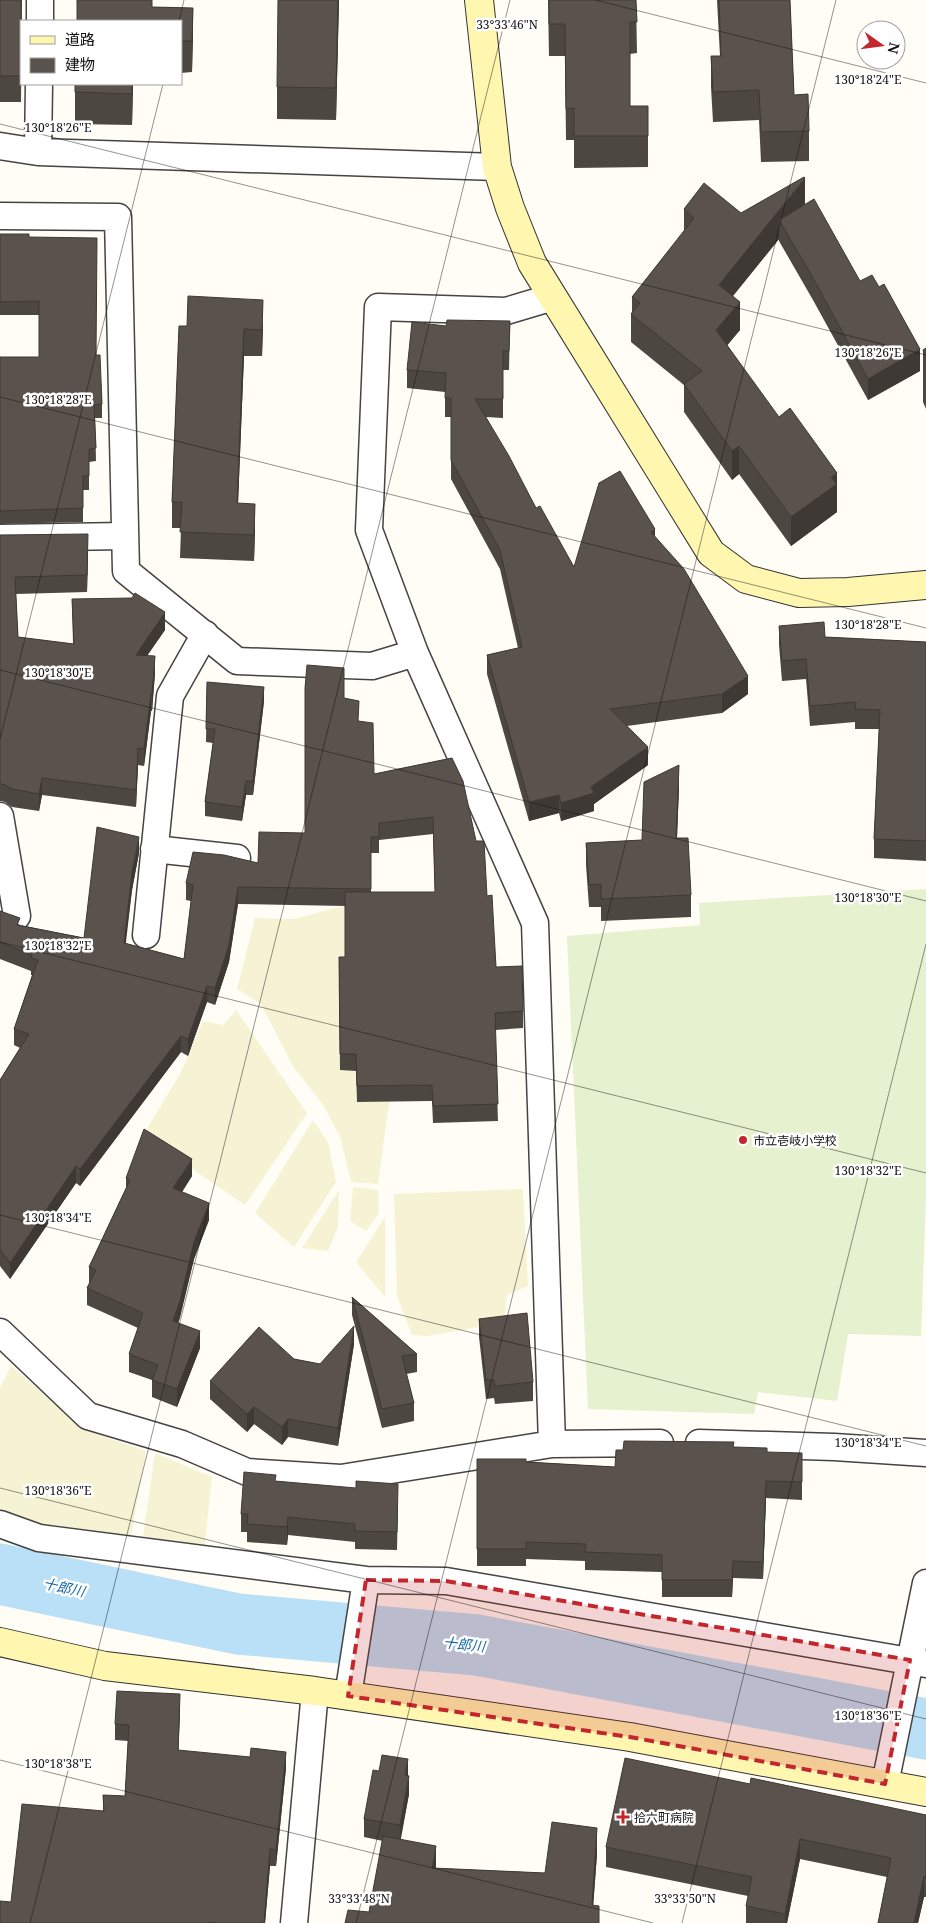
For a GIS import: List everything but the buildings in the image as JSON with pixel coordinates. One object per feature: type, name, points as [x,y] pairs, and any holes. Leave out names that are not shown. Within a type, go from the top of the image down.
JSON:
[{"type":"street","points":[[40,0],[40,20]]},
{"type":"street","points":[[479,0],[496,167],[532,263],[712,553],[746,579],[799,593],[848,592],[926,585]]},
{"type":"street","points":[[38,152],[39,85]]},
{"type":"street","points":[[0,146],[38,152],[496,167]]},
{"type":"street","points":[[0,216],[118,217],[126,571],[238,660],[372,666],[415,653]]},
{"type":"street","points":[[552,1444],[535,923],[415,653],[369,530],[378,307],[506,311],[553,297]]},
{"type":"street","points":[[0,538],[124,536]]},
{"type":"street","points":[[146,935],[170,696],[205,634]]},
{"type":"street","points":[[0,816],[17,916]]},
{"type":"street","points":[[154,849],[237,858]]},
{"type":"street","points":[[0,1332],[88,1416],[182,1444],[247,1472],[341,1478],[552,1444],[690,1443],[834,1447],[926,1453]]},
{"type":"street","points":[[0,1524],[39,1538],[366,1580],[446,1581],[914,1664]]},
{"type":"street","points":[[348,1696],[366,1580]]},
{"type":"street","points":[[887,1776],[914,1664],[926,1583]]},
{"type":"street","points":[[0,1642],[104,1666],[315,1691],[887,1776],[926,1792]]},
{"type":"street","points":[[294,1923],[315,1691]]},
{"type":"highlighted area","points":[[366,1580],[446,1581],[910,1660],[885,1784],[630,1737],[348,1696]]},
{"type":"shaded area","points":[[399,892],[405,922],[390,1097],[378,1184],[351,1182],[340,1136],[322,1103],[294,1068],[261,1004],[237,989],[255,918],[293,919]]},
{"type":"shaded area","points":[[236,1010],[307,1113],[245,1205],[143,1135],[180,1074],[203,1021],[223,1025]]},
{"type":"shaded area","points":[[313,1120],[328,1142],[336,1182],[294,1247],[255,1213]]},
{"type":"shaded area","points":[[353,1187],[378,1190],[379,1213],[366,1231],[350,1221]]},
{"type":"shaded area","points":[[523,1189],[528,1286],[507,1295],[504,1323],[427,1336],[412,1335],[397,1296],[394,1194]]},
{"type":"shaded area","points":[[339,1190],[338,1227],[328,1251],[302,1248]]},
{"type":"shaded area","points":[[385,1217],[385,1297],[356,1262]]},
{"type":"shaded area","points":[[11,1366],[86,1430],[146,1451],[129,1549],[0,1519],[0,1388]]},
{"type":"shaded area","points":[[155,1453],[212,1477],[204,1552],[141,1551]]},
{"type":"green space","name":"市立壱岐小学校","points":[[926,889],[926,1198],[921,1336],[848,1334],[837,1401],[758,1392],[754,1414],[588,1409],[567,936],[700,925],[699,903]]},
{"type":"waterway","name":"十郎川","points":[[0,1574],[238,1624],[477,1645],[926,1729]]},
{"type":"place","name":"市立壱岐小学校","points":[[743,1140]]},
{"type":"place","name":"拾六町病院","points":[[623,1817]]}]
